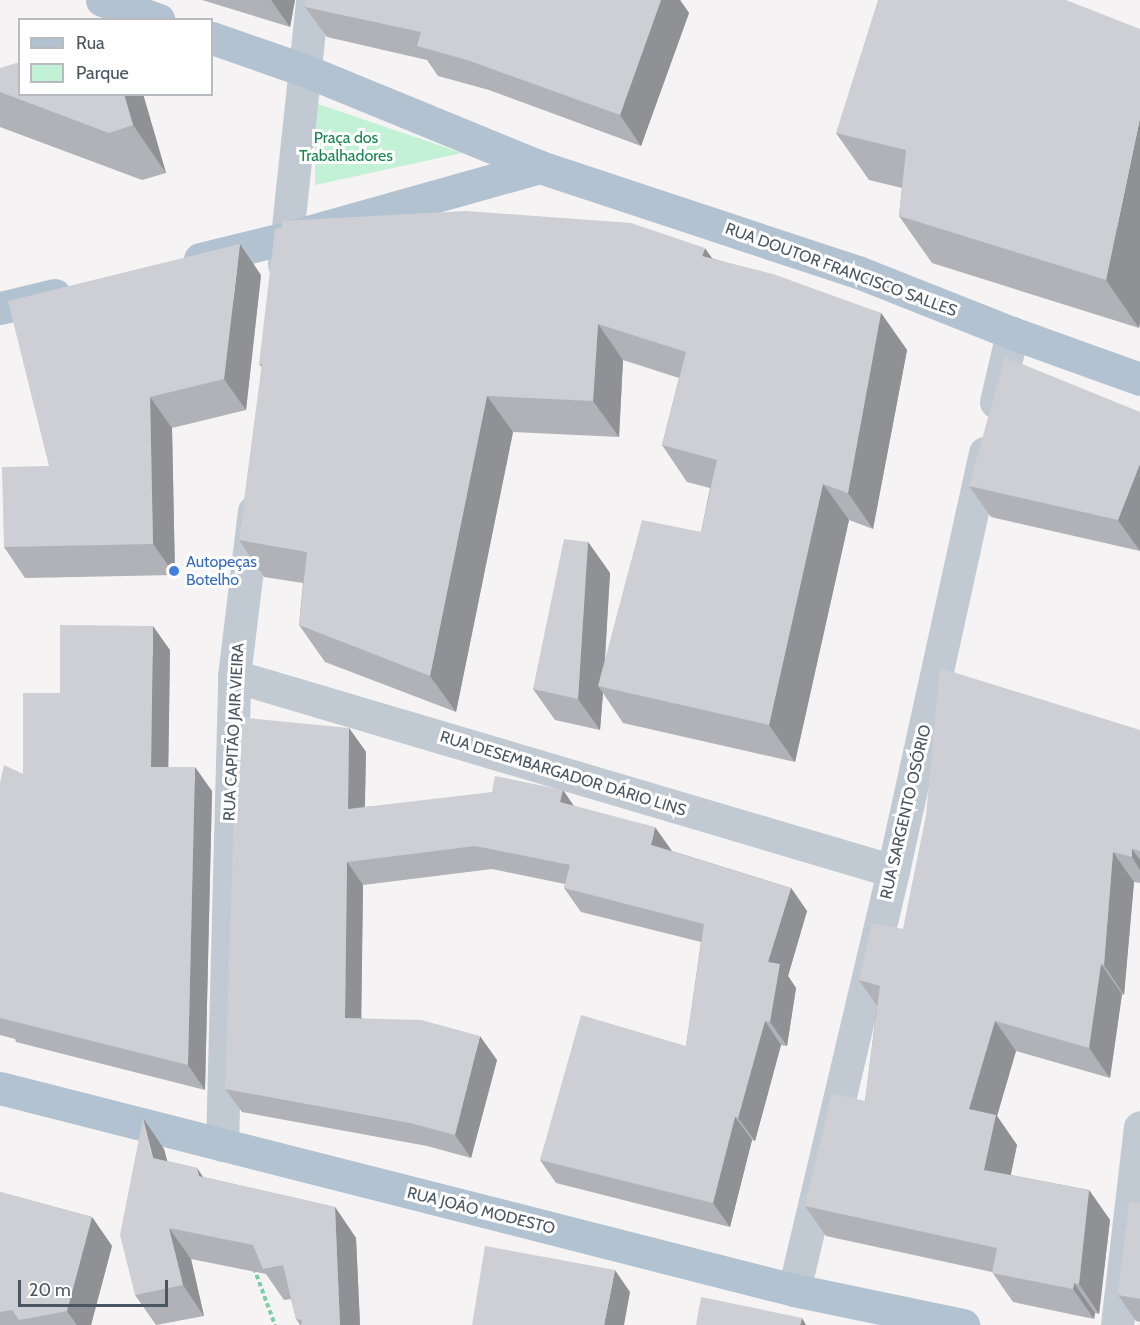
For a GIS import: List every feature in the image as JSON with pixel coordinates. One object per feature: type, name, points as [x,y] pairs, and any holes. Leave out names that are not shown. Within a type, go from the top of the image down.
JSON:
[{"type":"main road","points":[[102,0],[153,18]]},
{"type":"main road","name":"RUA DOUTOR FRANCISCO SALLES","points":[[213,38],[304,70],[540,167],[858,273],[1012,333],[1140,379]]},
{"type":"main road","points":[[172,266],[287,238],[540,167]]},
{"type":"main road","points":[[0,308],[80,289]]},
{"type":"main road","name":"RUA JOÃO MODESTO","points":[[0,1088],[794,1290],[963,1325]]},
{"type":"street","points":[[279,297],[312,0]]},
{"type":"street","name":"RUA SARGENTO OSÓRIO","points":[[794,1290],[893,871],[1012,333]]},
{"type":"street","name":"RUA CAPITÃO JAIR VIEIRA","points":[[222,1145],[234,676],[257,486]]},
{"type":"street","name":"RUA DESEMBARGADOR DÁRIO LINS","points":[[234,676],[893,871]]},
{"type":"street","points":[[1117,1325],[1140,1126]]},
{"type":"path","points":[[252,1264],[275,1325]]},
{"type":"green space","name":"Praça dos Trabalhadores","points":[[315,103],[462,153],[315,185]]},
{"type":"building","points":[[305,0],[661,0],[620,115],[467,60],[417,46],[421,32],[305,7]]},
{"type":"building","points":[[878,0],[1066,0],[1140,29],[1140,118],[1106,280],[899,216],[906,150],[836,133]]},
{"type":"building","points":[[18,63],[18,96],[125,96],[133,125],[109,133],[0,92],[0,68]]},
{"type":"building","points":[[466,211],[631,223],[705,248],[702,256],[773,274],[881,313],[848,493],[823,484],[769,725],[598,686],[642,520],[701,532],[717,460],[662,445],[686,352],[598,324],[593,401],[487,396],[430,676],[299,625],[307,552],[239,540],[262,363],[259,364],[275,229],[282,227],[282,221]]},
{"type":"building","points":[[240,244],[224,379],[150,397],[153,544],[4,547],[2,467],[49,466],[8,301]]},
{"type":"building","points":[[1005,357],[1140,412],[1140,464],[1118,520],[969,486]]},
{"type":"building","points":[[564,539],[588,542],[578,699],[533,689]]},
{"type":"building","points":[[60,625],[153,626],[151,767],[195,767],[188,1065],[0,1018],[0,783],[4,765],[23,774],[23,693],[60,693]]},
{"type":"building","points":[[940,668],[1140,730],[1140,851],[1132,849],[1132,857],[1113,852],[1104,965],[1101,964],[1089,1048],[995,1021],[969,1109],[996,1115],[984,1170],[1089,1190],[1079,1284],[1074,1283],[1073,1289],[992,1273],[997,1248],[805,1206],[832,1093],[865,1101],[880,986],[859,980],[872,923],[903,929],[926,815]]},
{"type":"building","points":[[237,717],[349,728],[348,809],[492,792],[495,776],[563,790],[560,802],[655,827],[651,845],[791,888],[768,962],[780,964],[770,1022],[765,1021],[738,1118],[735,1117],[713,1203],[540,1160],[581,1015],[686,1046],[704,924],[564,888],[570,865],[475,846],[347,862],[345,1018],[421,1020],[480,1036],[455,1135],[410,1123],[225,1089]]},
{"type":"building","points":[[143,1118],[153,1158],[197,1168],[199,1176],[335,1207],[340,1325],[301,1325],[302,1320],[296,1319],[283,1265],[263,1269],[253,1245],[169,1228],[183,1285],[135,1295],[120,1235]]},
{"type":"building","points":[[0,1192],[92,1217],[67,1311],[19,1320],[12,1310],[0,1312]]},
{"type":"building","points":[[1129,1201],[1140,1203],[1140,1299],[1118,1295]]},
{"type":"building","points":[[485,1246],[615,1270],[604,1325],[472,1325]]},
{"type":"building","points":[[701,1297],[802,1318],[800,1325],[696,1325]]},
{"type":"place","name":"Autopeças Botelho","points":[[174,571]]}]
